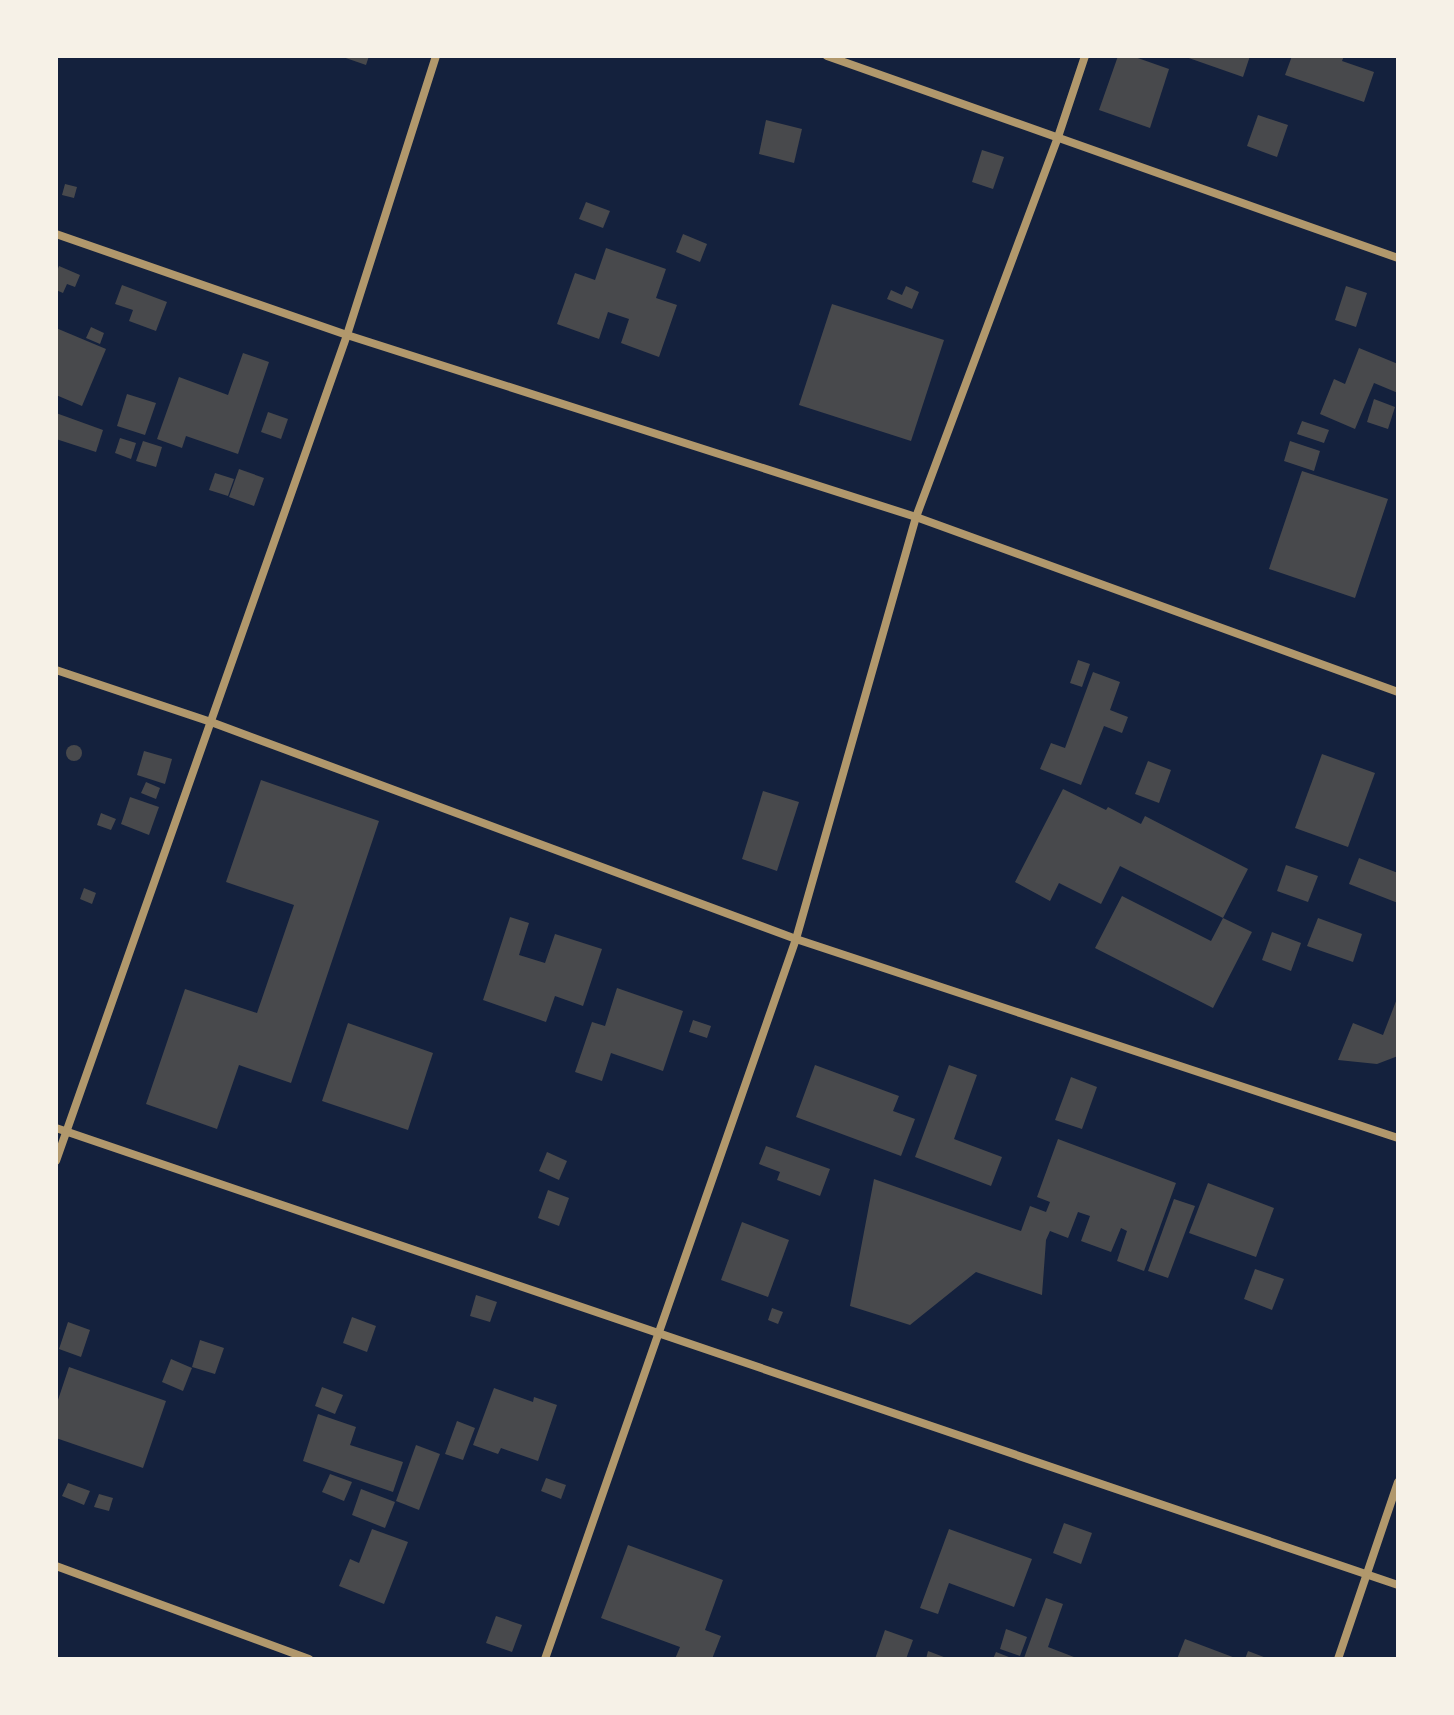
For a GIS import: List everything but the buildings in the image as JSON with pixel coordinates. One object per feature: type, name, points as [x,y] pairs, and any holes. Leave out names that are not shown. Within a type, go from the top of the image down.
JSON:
[{"type":"street","points":[[56,1161],[61,1130],[211,722],[347,335],[436,56]]},
{"type":"street","points":[[827,56],[1398,258]]},
{"type":"street","points":[[545,1659],[796,939],[916,517],[1058,137],[1085,56]]},
{"type":"street","points":[[56,234],[347,335],[916,517],[1398,692]]},
{"type":"street","points":[[56,670],[211,722],[796,939],[1398,1138]]},
{"type":"street","points":[[61,1130],[1398,1585]]},
{"type":"street","points":[[1338,1659],[1398,1482]]},
{"type":"street","points":[[56,1566],[309,1659]]}]
